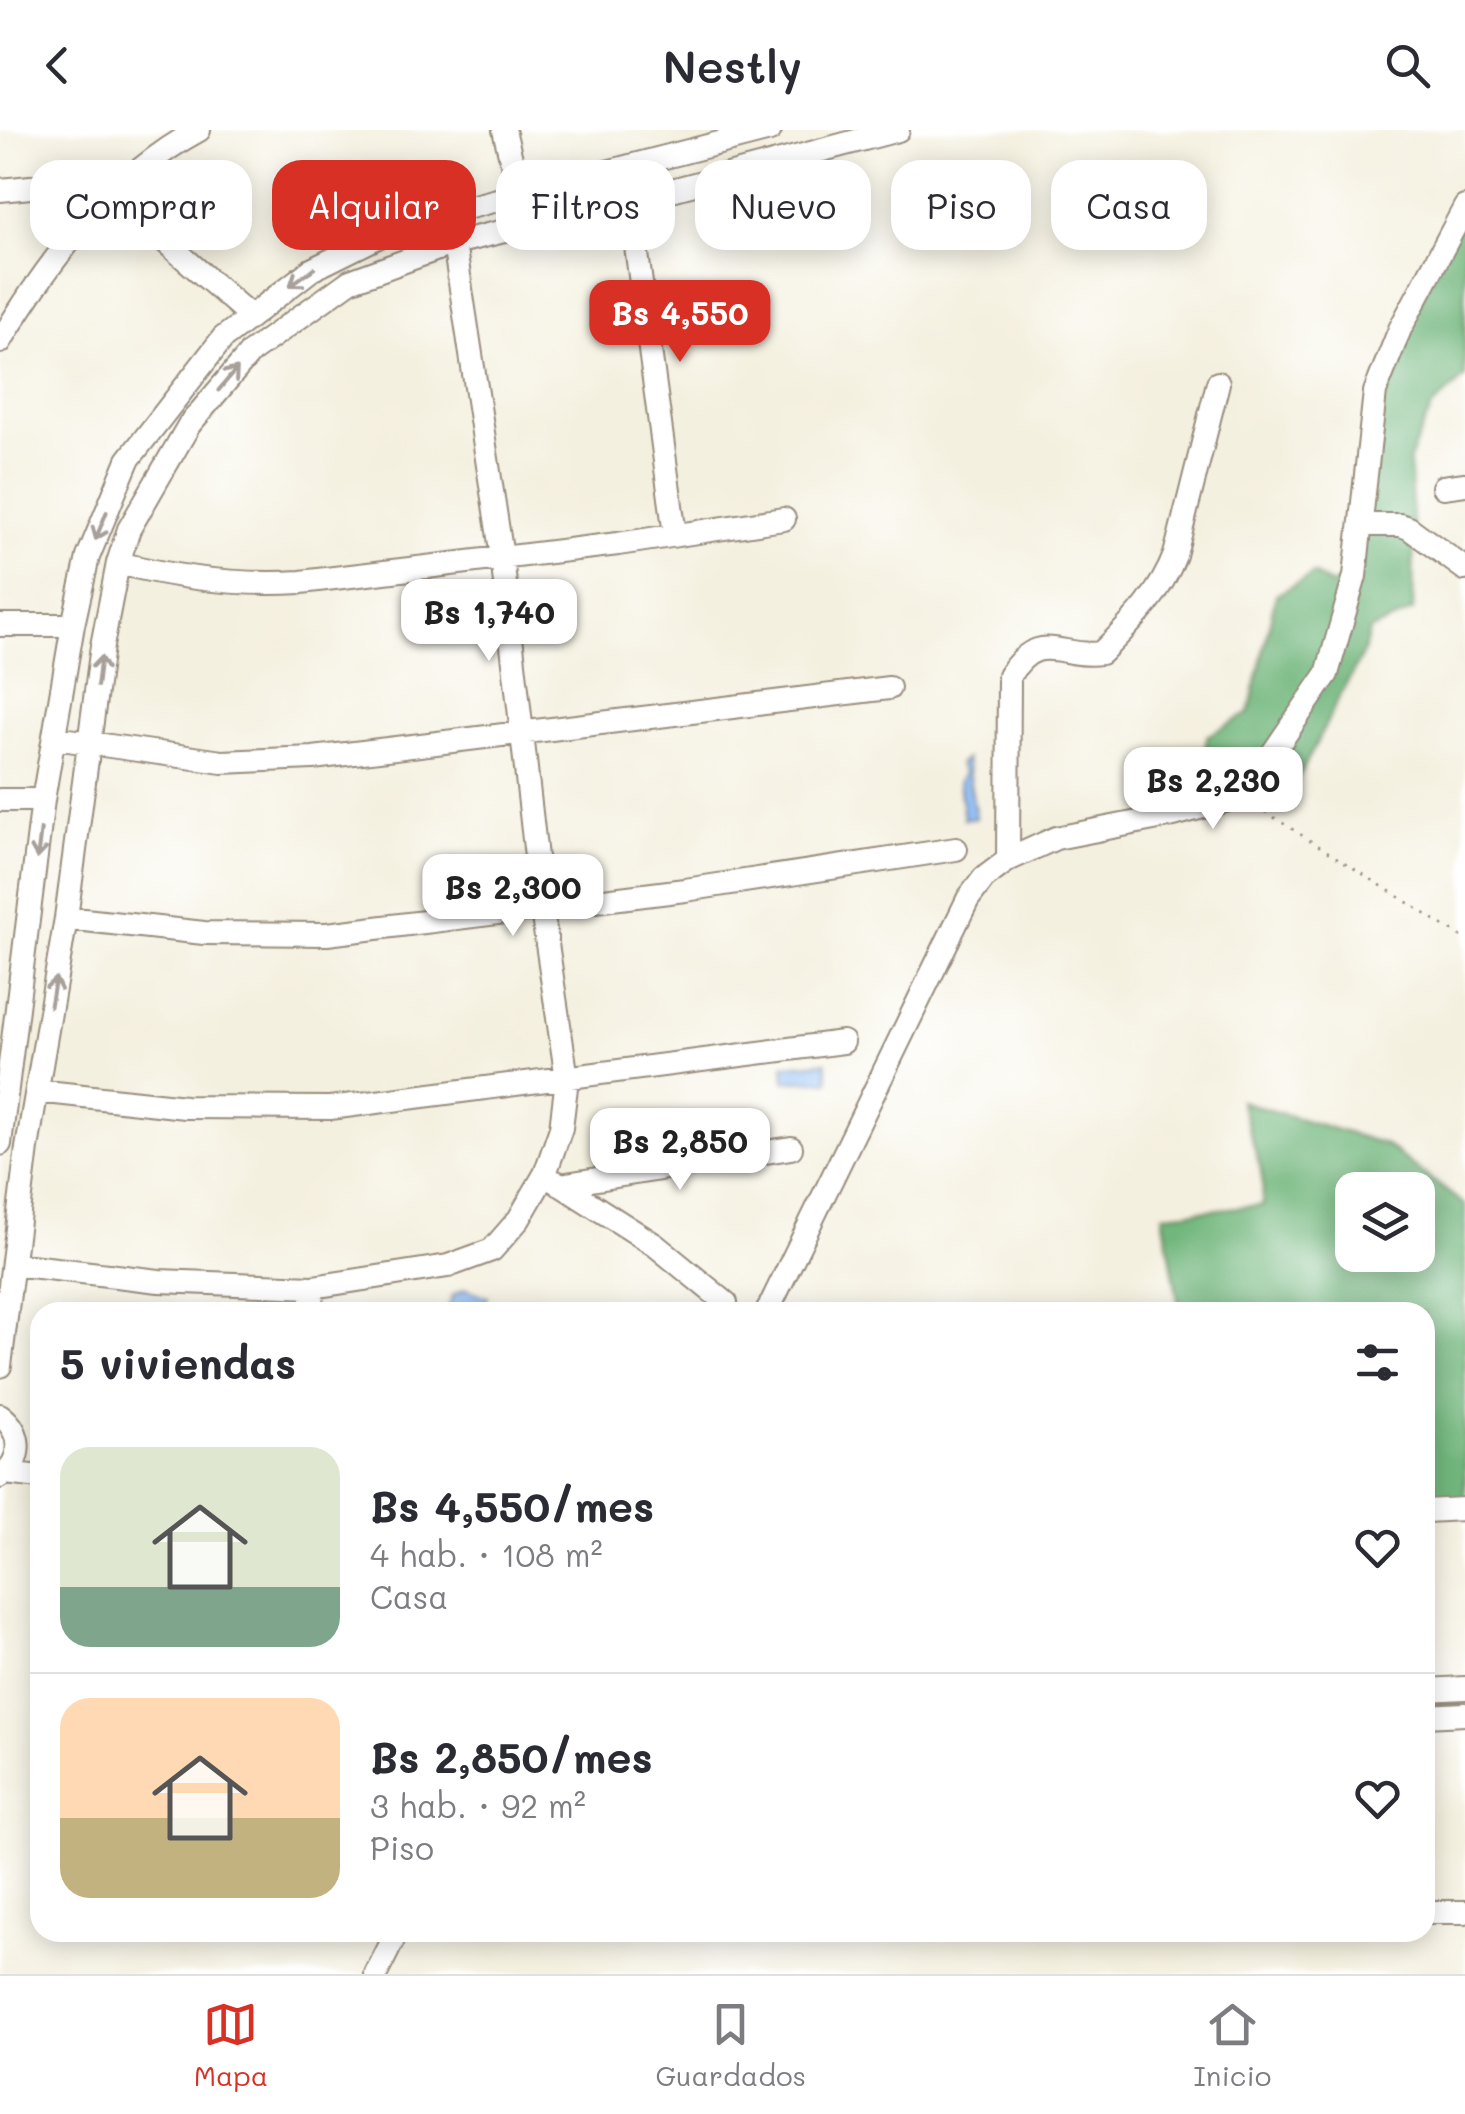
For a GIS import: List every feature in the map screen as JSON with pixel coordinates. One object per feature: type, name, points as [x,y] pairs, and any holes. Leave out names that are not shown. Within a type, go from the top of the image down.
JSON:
[{"type":"street","points":[[153,160],[200,130]]},
{"type":"street","points":[[504,130],[511,160]]},
{"type":"street","points":[[655,160],[770,130]]},
{"type":"street","points":[[675,189],[896,130]]},
{"type":"street","points":[[0,190],[30,187]]},
{"type":"street","points":[[0,1144],[14,1046],[10,982],[73,625],[88,557],[128,460],[224,338],[311,270],[404,224],[496,200]]},
{"type":"street","points":[[772,1302],[968,899],[984,878],[1008,860],[1056,838],[1174,815],[1236,798],[1260,772],[1327,674],[1355,576],[1375,392],[1400,328],[1465,207]]},
{"type":"street","points":[[0,342],[33,287],[64,250]]},
{"type":"street","points":[[175,250],[249,315]]},
{"type":"street","points":[[0,1366],[102,646],[118,563],[130,529],[189,425],[251,352],[350,281],[435,250]]},
{"type":"street","points":[[12,1264],[160,1281],[313,1287],[448,1266],[492,1250],[553,1179],[567,1079],[542,910],[502,557],[455,250]]},
{"type":"street","points":[[637,250],[675,535]]},
{"type":"street","points":[[1008,860],[1009,676],[1017,662],[1041,648],[1101,653],[1146,609],[1164,582],[1174,555],[1218,382]]},
{"type":"street","points":[[118,563],[158,573],[260,585],[675,535],[784,518]]},
{"type":"street","points":[[1362,526],[1409,528],[1465,569]]},
{"type":"street","points":[[0,626],[73,625]]},
{"type":"street","points":[[54,738],[222,762],[313,758],[889,688]]},
{"type":"street","points":[[0,800],[44,800]]},
{"type":"street","points":[[66,918],[204,933],[328,934],[542,910],[956,849]]},
{"type":"street","points":[[37,1092],[186,1107],[330,1108],[843,1042]]},
{"type":"street","points":[[14,1046],[44,1047]]},
{"type":"street","points":[[553,1179],[791,1148]]},
{"type":"street","points":[[553,1179],[654,1246],[725,1302]]},
{"type":"street","points":[[312,1302],[313,1287]]},
{"type":"street","points":[[0,1415],[29,1450],[3,1475]]},
{"type":"street","points":[[3,1475],[30,1476]]},
{"type":"street","points":[[1435,1510],[1465,1509]]},
{"type":"street","points":[[1435,1690],[1465,1688]]},
{"type":"street","points":[[1435,1716],[1465,1714]]},
{"type":"street","points":[[1435,1912],[1465,1912]]},
{"type":"street","points":[[376,1974],[392,1942]]},
{"type":"path","points":[[1236,798],[1256,806],[1465,939]]},
{"type":"green space","points":[[1465,207],[1465,377],[1432,407],[1409,459],[1413,611],[1369,631],[1359,661],[1312,751],[1274,811],[1249,795],[1211,795],[1204,761],[1207,736],[1249,713],[1276,595],[1314,574],[1331,585],[1355,576],[1375,392]]},
{"type":"green space","points":[[1240,1101],[1384,1144],[1421,1172],[1335,1172],[1335,1272],[1435,1272],[1435,1182],[1465,1205],[1465,1505],[1435,1506],[1435,1302],[1178,1302],[1163,1214],[1263,1205],[1262,1173]]},
{"type":"water","points":[[966,759],[976,818],[964,819],[959,781],[964,774],[959,764]]},
{"type":"water","points":[[826,1062],[829,1081],[785,1081],[784,1065]]},
{"type":"water","points":[[466,1289],[488,1297],[485,1302],[451,1302],[453,1295]]}]
